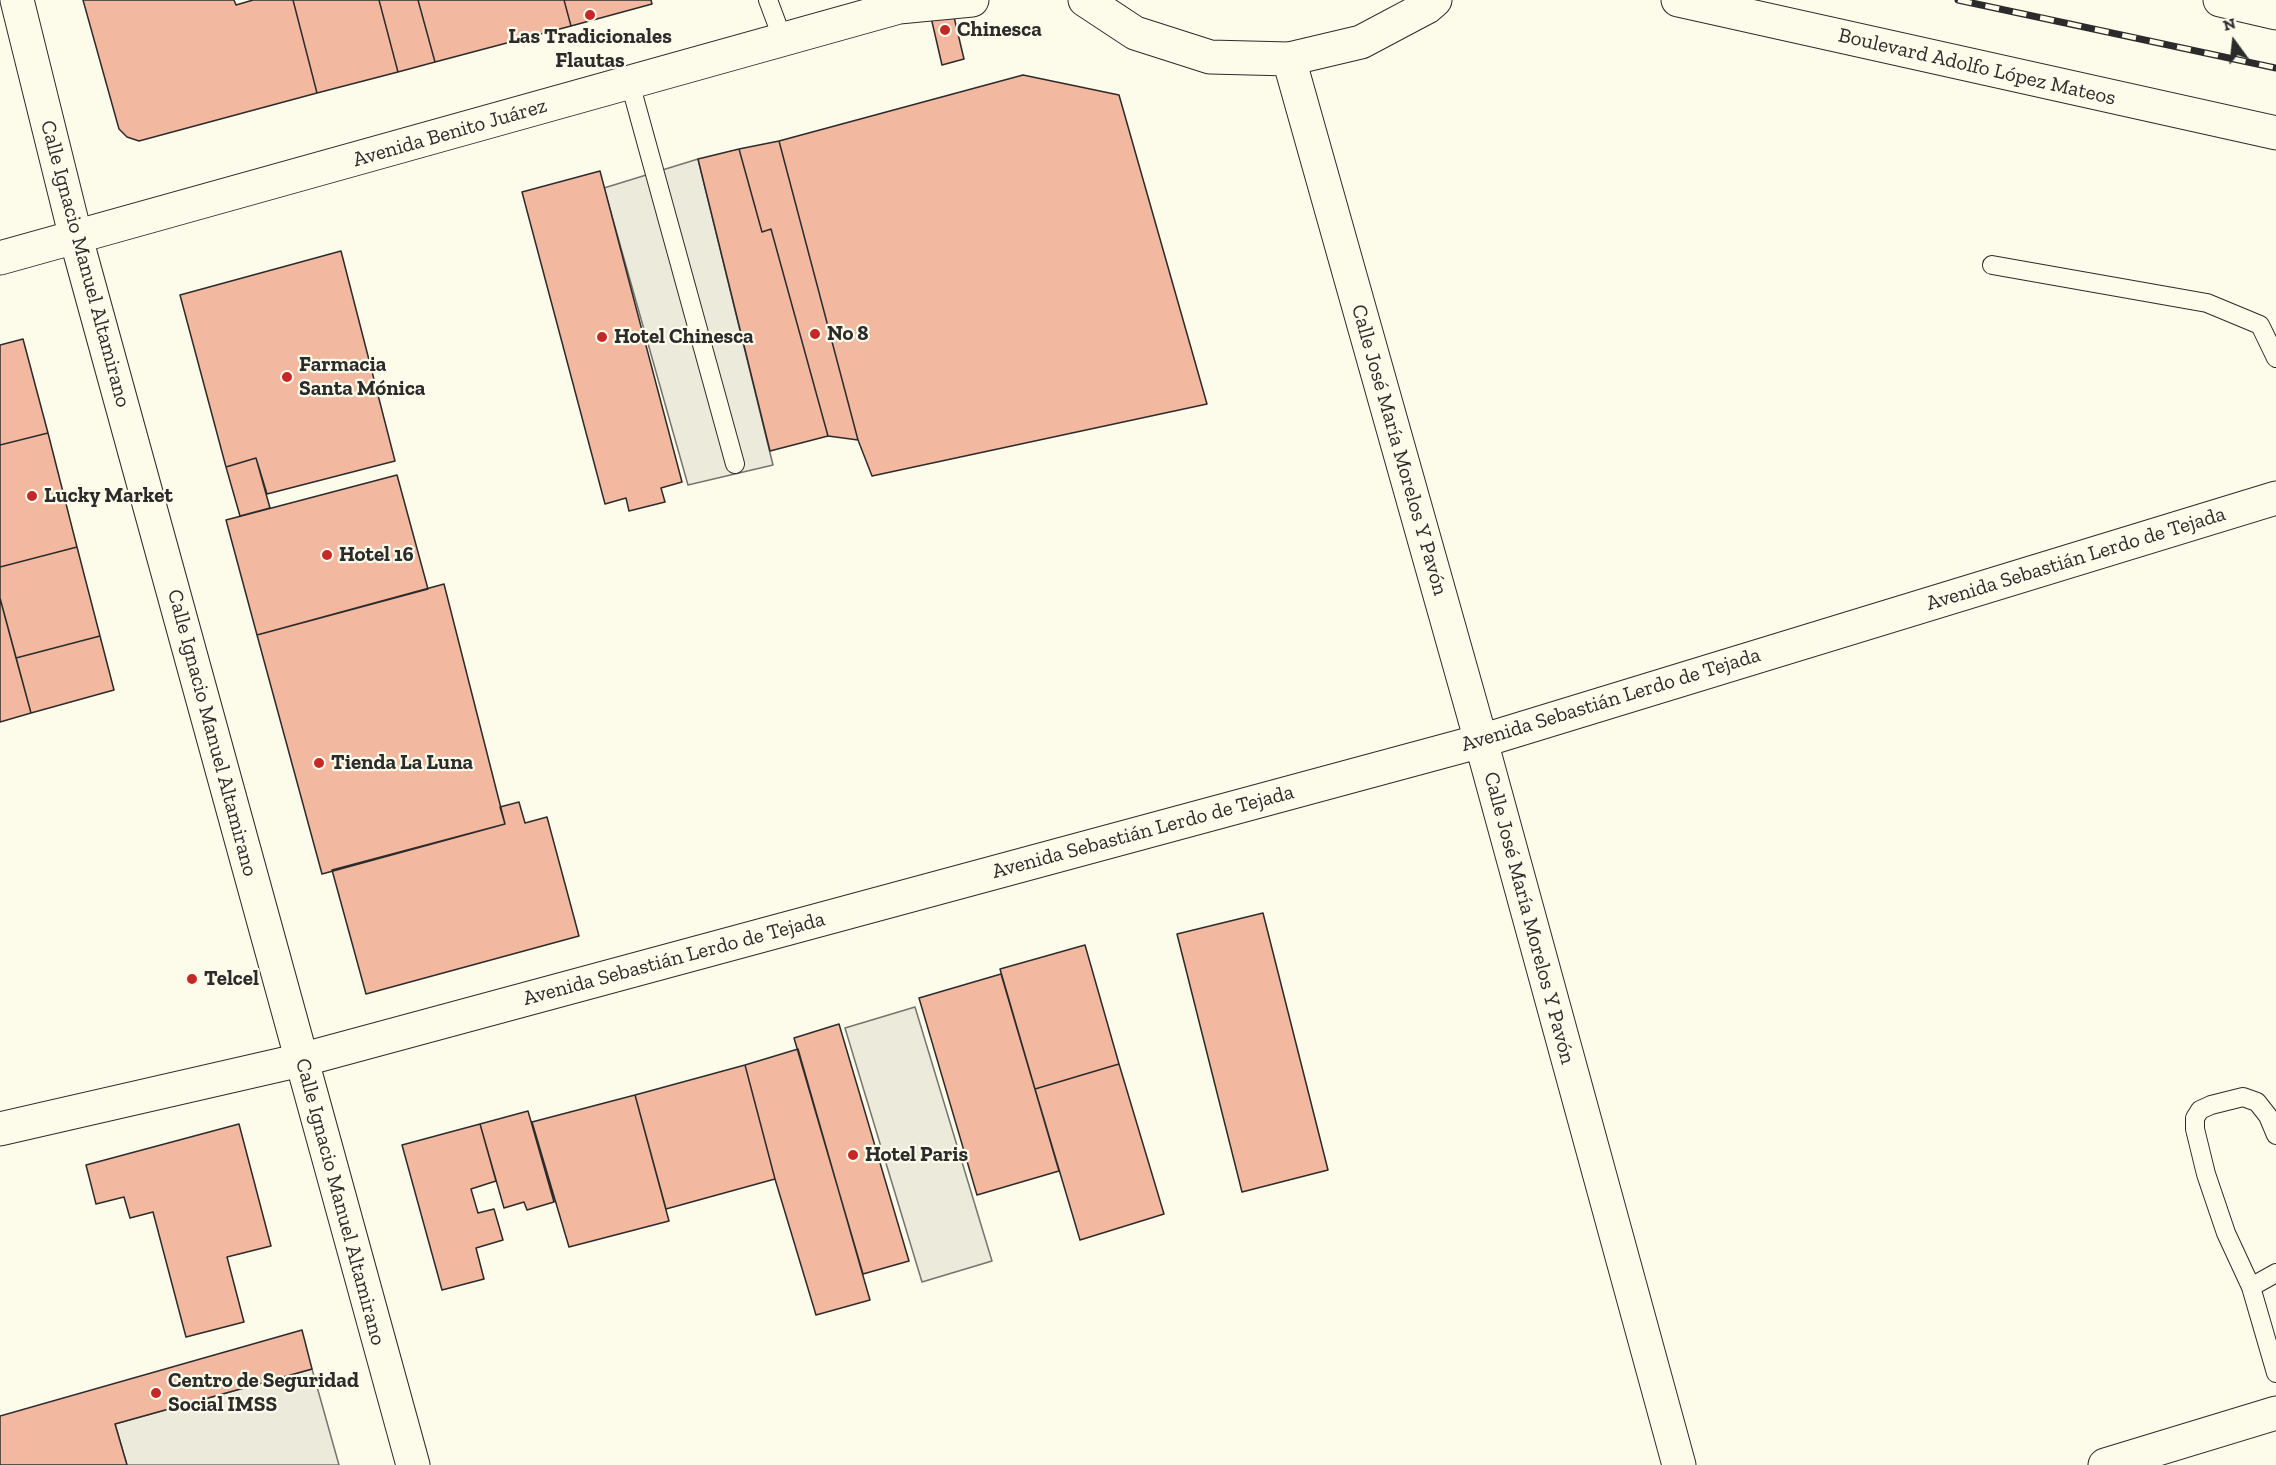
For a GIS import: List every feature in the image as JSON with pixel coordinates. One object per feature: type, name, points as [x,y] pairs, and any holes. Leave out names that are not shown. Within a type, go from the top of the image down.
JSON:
[{"type":"street","name":"Calle Ignacio Manuel Altamirano","points":[[17,0],[76,238],[413,1465]]},
{"type":"street","name":"Avenida Benito Juárez","points":[[0,258],[783,40],[903,4],[972,0]]},
{"type":"street","points":[[1085,0],[1135,33],[1210,57],[1289,59],[1361,42],[1427,8],[1435,0]]},
{"type":"street","name":"Boulevard Adolfo López Mateos","points":[[1678,0],[2276,133]]},
{"type":"street","points":[[2220,0],[2276,13]]},
{"type":"street","name":"Calle José María Morelos Y Pavón","points":[[1289,59],[1480,741],[1678,1465]]},
{"type":"street","name":"Avenida Sebastián Lerdo de Tejada","points":[[0,1129],[301,1060],[1480,741],[2276,498]]},
{"type":"street","points":[[2105,1465],[2276,1413]]},
{"type":"lane","points":[[768,0],[783,40]]},
{"type":"lane","points":[[630,83],[735,464]]},
{"type":"lane","points":[[1992,265],[2207,303],[2260,325],[2276,358]]},
{"type":"lane","points":[[2276,1136],[2268,1116],[2257,1102],[2243,1097],[2205,1107],[2195,1118],[2195,1129],[2206,1174],[2226,1233],[2252,1287],[2276,1373]]},
{"type":"lane","points":[[2252,1287],[2276,1274]]},
{"type":"shaded area","points":[[698,159],[773,465],[688,485],[604,188]]},
{"type":"shaded area","points":[[915,1007],[992,1261],[922,1282],[845,1028]]},
{"type":"shaded area","points":[[312,1369],[339,1465],[127,1465],[115,1424]]},
{"type":"building","points":[[83,0],[234,0],[236,5],[253,0],[293,0],[317,93],[139,141],[127,137],[119,129]]},
{"type":"building","points":[[293,0],[379,0],[398,72],[317,93]]},
{"type":"building","points":[[379,0],[418,0],[435,62],[398,72]]},
{"type":"building","points":[[418,0],[564,0],[571,26],[435,62]]},
{"type":"building","name":"Las Tradicionales Flautas","points":[[564,0],[651,0],[652,4],[571,26]]},
{"type":"building","name":"Chinesca","points":[[927,0],[950,0],[964,59],[942,65]]},
{"type":"building","points":[[1023,75],[1119,95],[1207,404],[872,476],[858,440],[779,141]]},
{"type":"building","name":"No 8","points":[[779,141],[858,440],[828,436],[771,229],[762,232],[739,149]]},
{"type":"building","points":[[739,149],[762,232],[771,229],[828,436],[770,451],[698,159]]},
{"type":"building","name":"Hotel Chinesca","points":[[600,171],[682,482],[661,488],[665,502],[629,511],[626,498],[605,504],[522,192]]},
{"type":"building","name":"Farmacia Santa Mónica","points":[[341,251],[395,461],[267,494],[256,458],[226,467],[180,295]]},
{"type":"building","points":[[23,339],[48,433],[0,445],[0,345]]},
{"type":"building","name":"Lucky Market","points":[[48,433],[77,547],[0,567],[0,445]]},
{"type":"building","points":[[256,458],[270,508],[240,516],[226,467]]},
{"type":"building","name":"Hotel 16","points":[[397,475],[428,589],[257,635],[226,520]]},
{"type":"building","points":[[77,547],[100,636],[16,658],[0,598],[0,567]]},
{"type":"building","points":[[444,584],[505,824],[322,874],[257,635]]},
{"type":"building","points":[[0,598],[31,713],[0,722]]},
{"type":"building","points":[[100,636],[114,690],[31,713],[16,658]]},
{"type":"building","points":[[519,802],[525,823],[547,817],[579,936],[366,994],[332,870],[505,824],[500,807]]},
{"type":"building","points":[[1263,913],[1328,1170],[1242,1192],[1177,934]]},
{"type":"building","points":[[1085,945],[1119,1064],[1035,1089],[1000,969]]},
{"type":"building","points":[[1001,974],[1059,1171],[977,1195],[919,998]]},
{"type":"building","name":"Hotel Paris","points":[[839,1024],[909,1261],[863,1274],[794,1038]]},
{"type":"building","points":[[798,1049],[870,1300],[816,1315],[775,1179],[745,1065]]},
{"type":"building","points":[[1119,1064],[1164,1214],[1080,1240],[1035,1089]]},
{"type":"building","points":[[745,1065],[775,1179],[666,1209],[635,1095]]},
{"type":"building","points":[[635,1095],[669,1221],[569,1247],[532,1122]]},
{"type":"building","points":[[528,1111],[554,1202],[527,1210],[524,1202],[504,1208],[480,1124]]},
{"type":"building","points":[[239,1124],[271,1246],[227,1257],[244,1322],[186,1337],[153,1212],[130,1218],[124,1197],[96,1204],[86,1165]]},
{"type":"building","points":[[480,1124],[496,1181],[471,1189],[478,1213],[494,1209],[503,1240],[476,1248],[484,1279],[442,1290],[402,1145]]},
{"type":"building","name":"Centro de Seguridad Social IMSS","points":[[302,1330],[312,1369],[115,1424],[127,1465],[0,1465],[0,1416]]},
{"type":"railway","points":[[1958,0],[2276,68]]},
{"type":"place","name":"Las Tradicionales Flautas","points":[[590,15]]},
{"type":"place","name":"Chinesca","points":[[945,30]]},
{"type":"place","name":"No 8","points":[[815,334]]},
{"type":"place","name":"Hotel Chinesca","points":[[602,337]]},
{"type":"place","name":"Farmacia Santa Mónica","points":[[287,377]]},
{"type":"place","name":"Lucky Market","points":[[32,496]]},
{"type":"place","name":"Hotel 16","points":[[327,555]]},
{"type":"place","name":"Tienda La Luna","points":[[319,763]]},
{"type":"place","name":"Telcel","points":[[192,979]]},
{"type":"place","name":"Hotel Paris","points":[[853,1155]]},
{"type":"place","name":"Centro de Seguridad Social IMSS","points":[[156,1393]]}]
